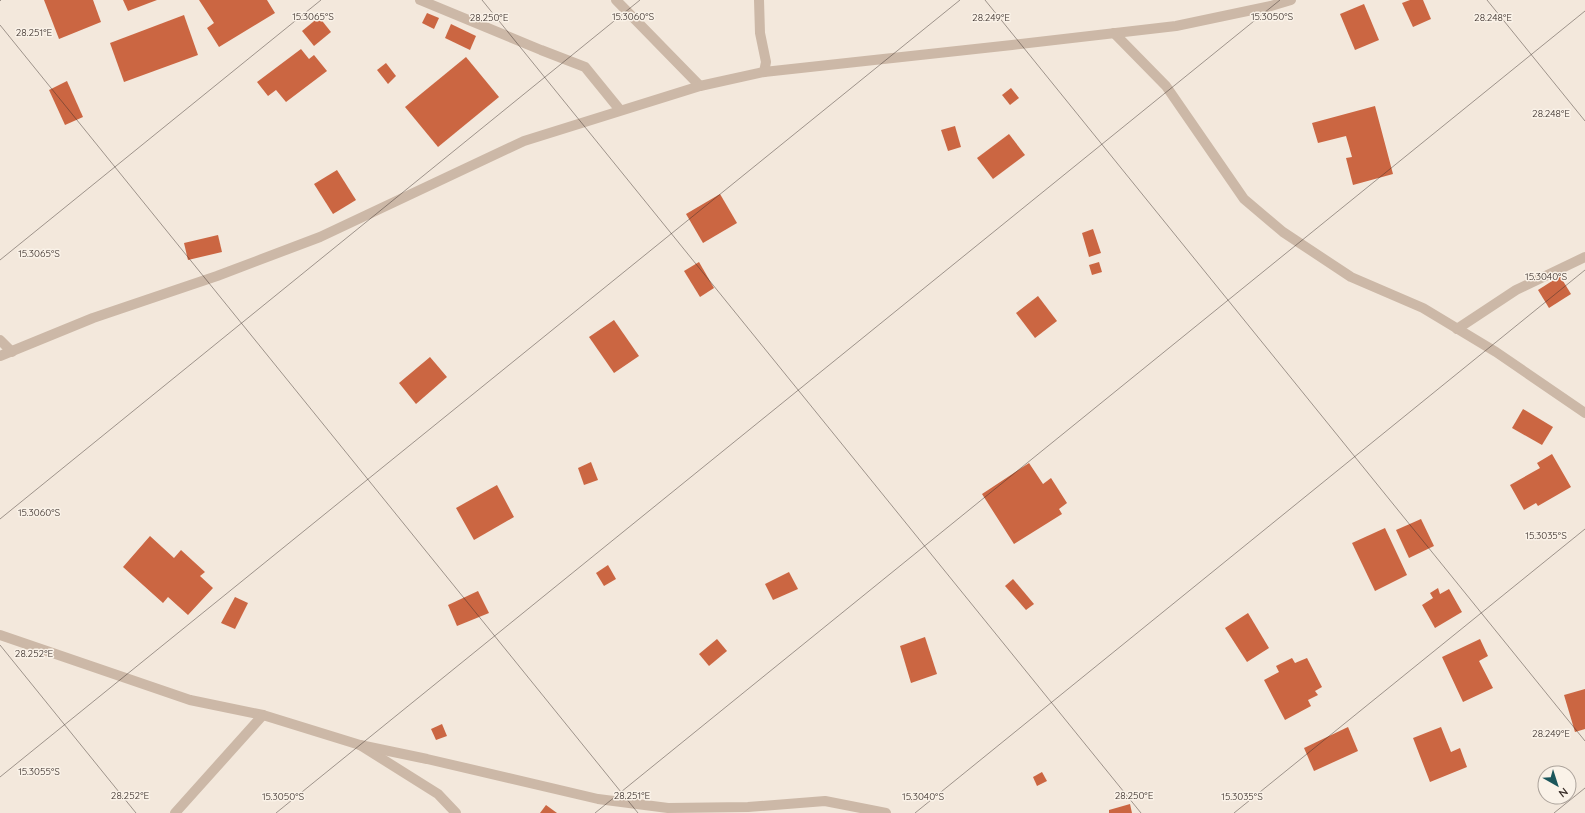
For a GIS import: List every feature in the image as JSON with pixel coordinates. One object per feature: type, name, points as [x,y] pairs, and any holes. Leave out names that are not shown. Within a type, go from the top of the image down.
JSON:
[{"type":"street","points":[[420,0],[586,67],[620,110]]},
{"type":"street","points":[[616,0],[700,86]]},
{"type":"street","points":[[760,0],[760,33],[766,62],[764,72]]},
{"type":"street","points":[[0,356],[93,318],[217,276],[320,237],[524,141],[700,86],[764,72],[1176,26],[1271,6],[1291,0]]},
{"type":"street","points":[[1114,33],[1166,86],[1244,199],[1283,232],[1351,277],[1423,308],[1496,352],[1585,413]]},
{"type":"street","points":[[1457,329],[1516,290],[1585,257]]},
{"type":"street","points":[[0,340],[12,352]]},
{"type":"street","points":[[0,635],[190,700],[263,715],[360,745],[598,798],[668,808],[748,807],[825,801],[886,813]]},
{"type":"street","points":[[175,813],[263,715]]},
{"type":"street","points":[[360,745],[438,794],[456,813]]},
{"type":"building","points":[[44,0],[93,0],[101,22],[59,39]]},
{"type":"building","points":[[123,0],[157,0],[128,11]]},
{"type":"building","points":[[199,0],[267,0],[275,13],[219,47],[207,28],[214,23]]},
{"type":"building","points":[[1410,0],[1423,0],[1431,19],[1413,27],[1402,3]]},
{"type":"building","points":[[1364,4],[1379,40],[1355,50],[1340,14]]},
{"type":"building","points":[[427,13],[439,18],[434,29],[422,23]]},
{"type":"building","points":[[184,15],[198,55],[124,82],[110,43]]},
{"type":"building","points":[[319,17],[331,32],[314,46],[302,31]]},
{"type":"building","points":[[451,24],[476,36],[470,50],[445,38]]},
{"type":"building","points":[[301,49],[309,59],[314,55],[327,71],[286,102],[276,90],[268,96],[257,82]]},
{"type":"building","points":[[466,57],[499,97],[438,147],[405,107]]},
{"type":"building","points":[[386,63],[396,76],[388,84],[377,70]]},
{"type":"building","points":[[67,81],[83,117],[65,125],[49,90]]},
{"type":"building","points":[[1011,88],[1019,98],[1010,105],[1002,95]]},
{"type":"building","points":[[1375,106],[1393,174],[1353,185],[1346,158],[1352,157],[1346,136],[1318,143],[1312,123]]},
{"type":"building","points":[[955,126],[961,147],[948,151],[941,130]]},
{"type":"building","points":[[1009,134],[1025,155],[993,179],[977,158]]},
{"type":"building","points":[[337,170],[356,200],[333,214],[314,184]]},
{"type":"building","points":[[720,194],[737,223],[703,243],[686,214]]},
{"type":"building","points":[[1093,229],[1101,253],[1089,257],[1082,233]]},
{"type":"building","points":[[218,235],[222,252],[188,260],[184,243]]},
{"type":"building","points":[[699,262],[714,288],[700,297],[684,271]]},
{"type":"building","points":[[1099,262],[1102,272],[1092,275],[1089,265]]},
{"type":"building","points":[[1560,276],[1571,294],[1549,308],[1538,290]]},
{"type":"building","points":[[1038,296],[1057,321],[1035,338],[1016,313]]},
{"type":"building","points":[[614,320],[639,356],[614,373],[589,337]]},
{"type":"building","points":[[430,357],[447,377],[416,404],[399,383]]},
{"type":"building","points":[[1523,409],[1553,427],[1542,445],[1512,428]]},
{"type":"building","points":[[1552,454],[1571,487],[1538,506],[1536,503],[1524,510],[1510,485],[1540,468],[1537,463]]},
{"type":"building","points":[[591,462],[598,480],[584,485],[578,468]]},
{"type":"building","points":[[1029,463],[1043,484],[1051,478],[1067,503],[1059,509],[1062,514],[1014,544],[982,494]]},
{"type":"building","points":[[497,485],[514,517],[474,540],[456,508]]},
{"type":"building","points":[[1421,519],[1434,546],[1409,558],[1396,530]]},
{"type":"building","points":[[1385,528],[1407,575],[1375,591],[1352,543]]},
{"type":"building","points":[[150,536],[174,558],[181,550],[205,572],[200,576],[213,588],[188,615],[168,597],[163,603],[123,567]]},
{"type":"building","points":[[608,565],[616,579],[604,586],[596,573]]},
{"type":"building","points":[[789,572],[798,589],[773,600],[765,584]]},
{"type":"building","points":[[1013,579],[1034,604],[1026,610],[1005,586]]},
{"type":"building","points":[[1438,588],[1440,594],[1449,589],[1462,612],[1435,628],[1422,605],[1433,598],[1430,593]]},
{"type":"building","points":[[478,591],[489,613],[457,626],[448,605]]},
{"type":"building","points":[[235,597],[248,603],[235,629],[221,623]]},
{"type":"building","points":[[1248,613],[1269,648],[1247,662],[1225,628]]},
{"type":"building","points":[[925,637],[937,674],[911,683],[900,646]]},
{"type":"building","points":[[717,639],[727,651],[709,666],[699,654]]},
{"type":"building","points":[[1480,639],[1488,656],[1479,661],[1493,688],[1463,702],[1442,657]]},
{"type":"building","points":[[1292,658],[1295,663],[1307,658],[1322,687],[1315,691],[1318,695],[1308,700],[1311,706],[1285,720],[1264,680],[1279,672],[1276,666]]},
{"type":"building","points":[[1585,689],[1585,729],[1575,732],[1564,695]]},
{"type":"building","points":[[442,724],[447,736],[436,740],[431,729]]},
{"type":"building","points":[[1348,727],[1358,751],[1314,771],[1304,748]]},
{"type":"building","points":[[1441,727],[1451,752],[1460,748],[1467,767],[1430,782],[1413,738]]},
{"type":"building","points":[[1042,772],[1047,781],[1037,786],[1033,777]]},
{"type":"building","points":[[1130,804],[1132,813],[1109,813],[1109,810]]},
{"type":"building","points":[[546,805],[557,813],[540,813]]}]
